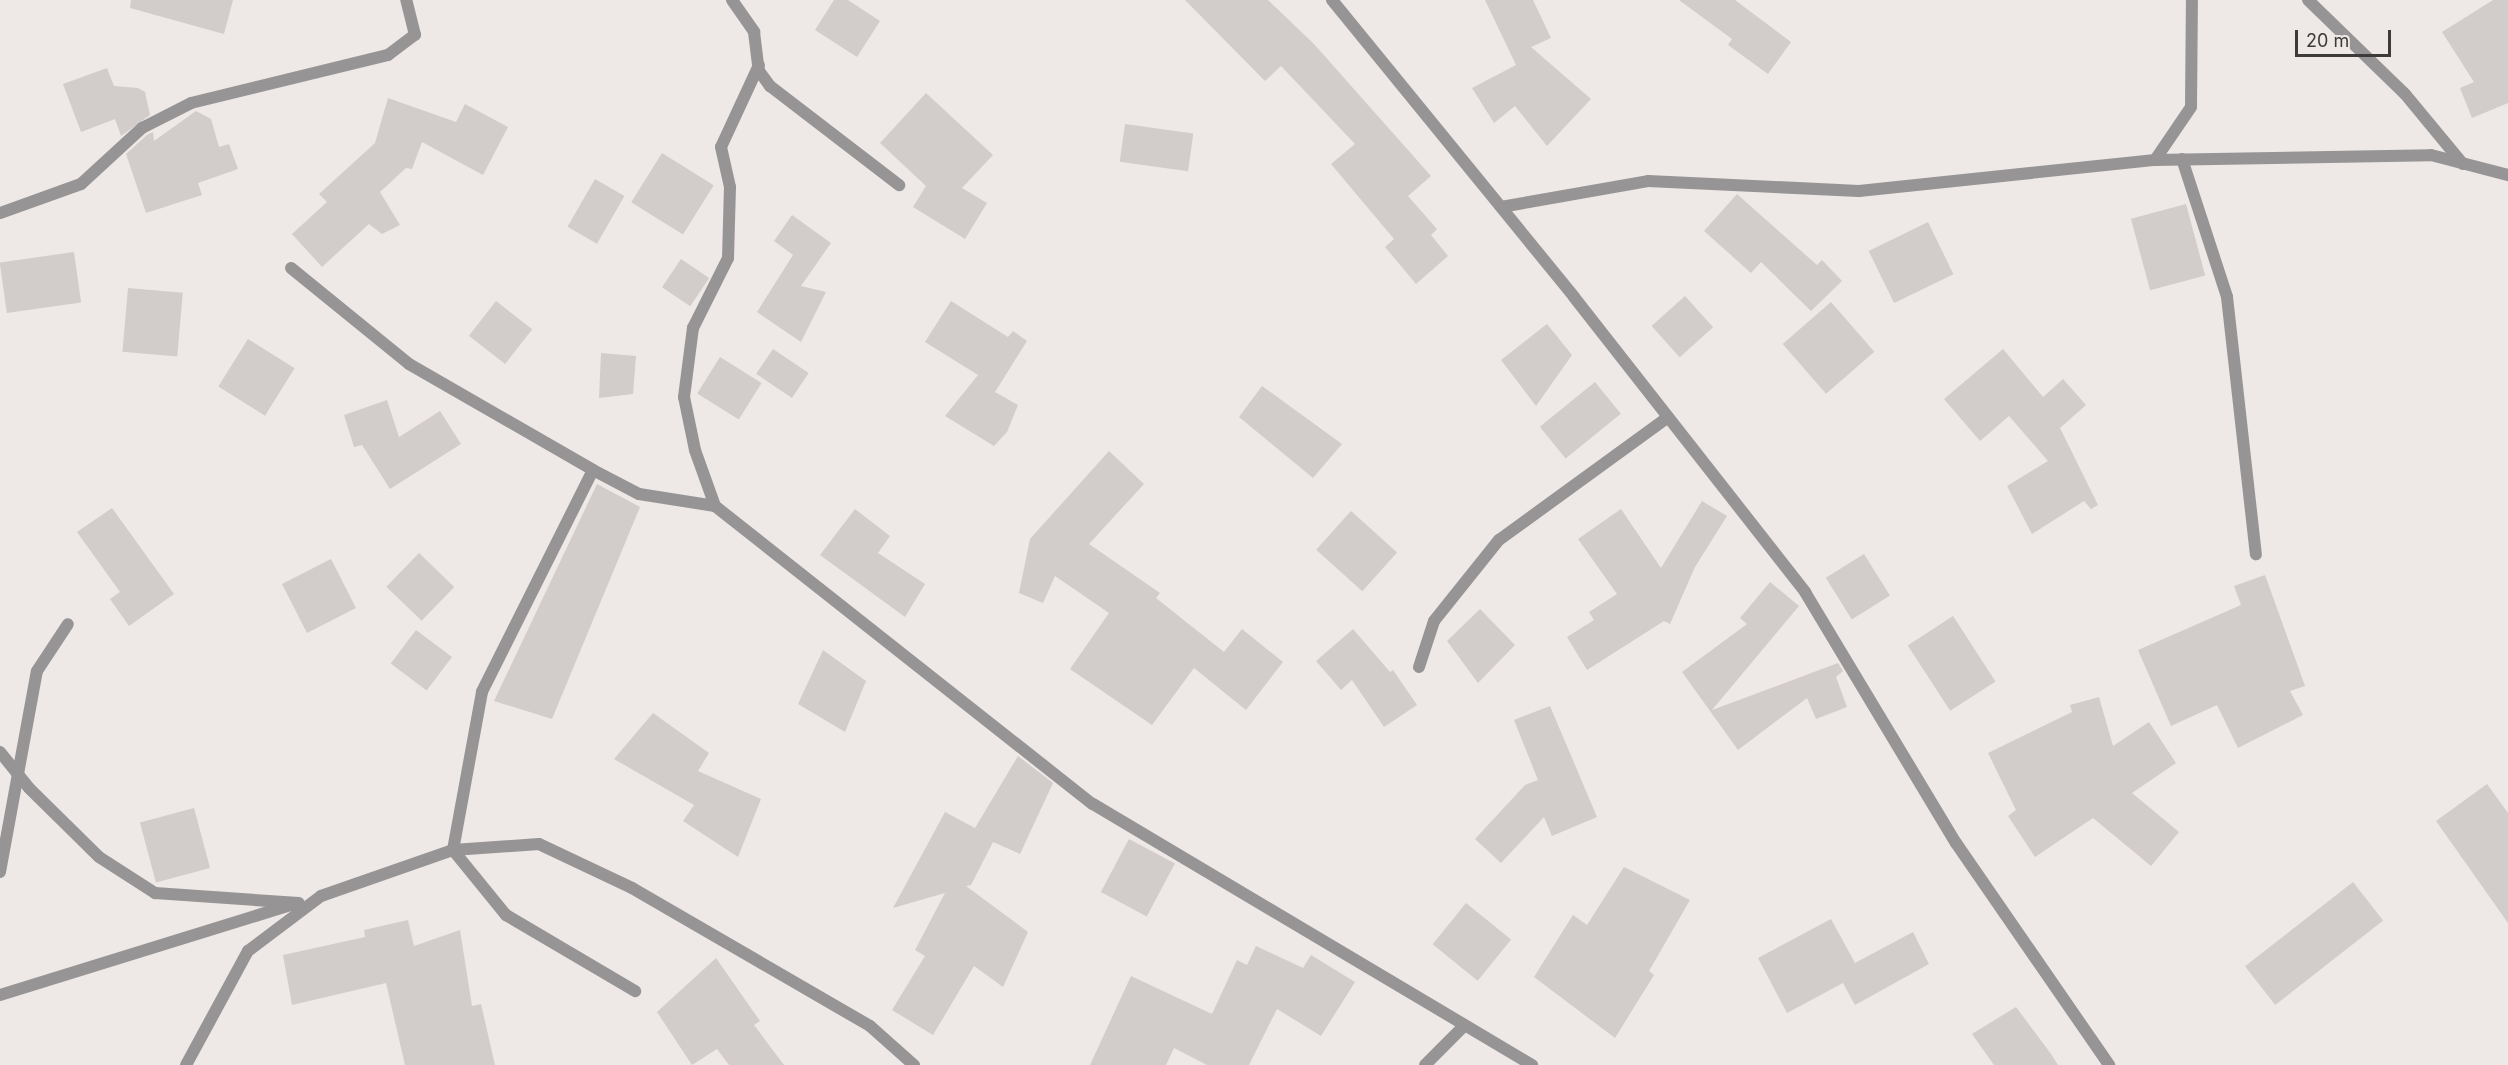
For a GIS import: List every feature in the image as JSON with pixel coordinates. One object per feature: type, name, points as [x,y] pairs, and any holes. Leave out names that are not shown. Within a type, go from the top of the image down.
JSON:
[{"type":"street","points":[[0,213],[81,184],[142,128],[191,103],[388,54],[415,35],[406,0]]},
{"type":"street","points":[[732,0],[754,32],[759,65],[770,86],[899,185]]},
{"type":"street","points":[[1332,0],[1501,207],[1804,592],[1956,843],[2109,1065]]},
{"type":"street","points":[[2155,160],[2191,107],[2192,0]]},
{"type":"street","points":[[2308,0],[2404,94],[2465,166]]},
{"type":"street","points":[[716,506],[695,450],[684,397],[693,328],[728,258],[730,187],[721,147],[759,65]]},
{"type":"street","points":[[1501,207],[1648,181],[1859,191],[2182,159],[2431,155],[2465,166],[2508,175]]},
{"type":"street","points":[[2182,159],[2227,297],[2256,554]]},
{"type":"street","points":[[291,268],[410,364],[592,471],[639,494],[716,506],[1093,804],[1532,1065]]},
{"type":"street","points":[[1419,667],[1434,621],[1499,540],[1668,417]]},
{"type":"street","points":[[592,471],[482,692],[453,850],[506,915],[635,991]]},
{"type":"street","points":[[0,872],[37,671],[68,624]]},
{"type":"street","points":[[0,752],[17,773],[99,857],[155,893],[299,903]]},
{"type":"street","points":[[0,995],[321,896],[453,850],[539,844],[632,888],[870,1026],[914,1065]]},
{"type":"street","points":[[186,1065],[248,951],[321,896]]},
{"type":"street","points":[[1425,1065],[1464,1026]]},
{"type":"building","points":[[131,0],[233,0],[224,34],[130,8]]},
{"type":"building","points":[[834,0],[848,0],[880,21],[857,57],[815,30]]},
{"type":"building","points":[[1185,0],[1268,0],[1314,44],[1431,176],[1408,196],[1437,229],[1431,235],[1448,256],[1416,284],[1385,247],[1394,239],[1331,164],[1355,144],[1281,66],[1265,81]]},
{"type":"building","points":[[1485,0],[1533,0],[1551,38],[1531,47],[1591,99],[1547,146],[1515,106],[1494,123],[1472,88],[1516,65]]},
{"type":"building","points":[[1679,0],[1735,0],[1791,42],[1768,74],[1728,45],[1732,39]]},
{"type":"building","points":[[2493,0],[2508,0],[2508,103],[2472,118],[2460,88],[2474,82],[2442,32]]},
{"type":"building","points":[[107,68],[114,86],[138,88],[145,92],[150,115],[121,136],[115,119],[81,132],[63,84]]},
{"type":"building","points":[[926,93],[993,155],[962,188],[987,203],[965,239],[913,207],[926,186],[880,143]]},
{"type":"building","points":[[388,98],[456,122],[465,104],[508,127],[483,175],[422,142],[412,169],[406,168],[380,192],[400,225],[382,234],[369,224],[322,267],[292,234],[327,202],[319,194],[375,143]]},
{"type":"building","points":[[196,111],[211,119],[219,147],[229,144],[238,169],[198,183],[202,195],[146,213],[126,154],[147,135],[153,132],[154,141]]},
{"type":"building","points":[[1125,124],[1193,134],[1188,171],[1120,162]]},
{"type":"building","points":[[662,153],[714,185],[683,235],[631,202]]},
{"type":"building","points":[[595,179],[624,196],[597,244],[568,227]]},
{"type":"building","points":[[1737,194],[1817,265],[1822,260],[1842,281],[1811,311],[1761,262],[1751,273],[1704,231]]},
{"type":"building","points":[[2186,204],[2205,275],[2150,290],[2131,219]]},
{"type":"building","points":[[792,215],[831,243],[801,286],[826,292],[801,342],[757,312],[793,255],[774,241]]},
{"type":"building","points":[[1928,222],[1953,274],[1894,303],[1869,251]]},
{"type":"building","points":[[74,252],[81,303],[7,313],[0,262]]},
{"type":"building","points":[[681,259],[709,278],[690,306],[662,287]]},
{"type":"building","points":[[128,288],[183,293],[177,357],[122,352]]},
{"type":"building","points":[[1685,296],[1713,327],[1680,357],[1652,326]]},
{"type":"building","points":[[496,301],[532,329],[505,364],[469,336]]},
{"type":"building","points":[[951,301],[1008,337],[1013,331],[1027,341],[995,392],[1018,405],[1007,432],[994,446],[945,416],[978,375],[925,342]]},
{"type":"building","points":[[1831,302],[1874,352],[1826,394],[1783,344]]},
{"type":"building","points":[[1547,324],[1572,355],[1536,406],[1501,360]]},
{"type":"building","points":[[248,339],[295,368],[265,416],[218,386]]},
{"type":"building","points":[[773,349],[809,373],[792,398],[756,374]]},
{"type":"building","points":[[2003,349],[2043,397],[2063,379],[2086,405],[2060,428],[2098,505],[2091,509],[2084,501],[2032,534],[2007,486],[2048,461],[2009,416],[1980,441],[1944,399]]},
{"type":"building","points":[[601,353],[636,356],[633,394],[599,398]]},
{"type":"building","points":[[720,357],[762,383],[739,419],[697,393]]},
{"type":"building","points":[[1595,382],[1621,414],[1566,459],[1540,427]]},
{"type":"building","points":[[1262,386],[1342,444],[1313,478],[1239,417]]},
{"type":"building","points":[[387,400],[399,437],[440,411],[461,444],[390,489],[362,445],[354,447],[344,415]]},
{"type":"building","points":[[1109,451],[1144,484],[1089,544],[1160,593],[1156,598],[1224,652],[1242,629],[1283,662],[1246,710],[1194,668],[1152,725],[1070,669],[1109,613],[1055,576],[1043,603],[1019,593],[1030,539]]},
{"type":"building","points":[[597,484],[640,507],[552,719],[494,701]]},
{"type":"building","points":[[1702,501],[1727,516],[1695,567],[1670,624],[1664,621],[1587,670],[1567,637],[1594,620],[1589,612],[1617,594],[1578,539],[1621,509],[1661,568]]},
{"type":"building","points":[[112,508],[174,594],[129,626],[110,599],[120,592],[77,532]]},
{"type":"building","points":[[855,509],[890,536],[878,553],[925,584],[905,617],[820,555]]},
{"type":"building","points":[[1351,511],[1397,552],[1362,591],[1316,550]]},
{"type":"building","points":[[419,553],[454,587],[422,621],[386,587]]},
{"type":"building","points":[[1864,554],[1890,596],[1852,619],[1826,578]]},
{"type":"building","points":[[331,559],[356,608],[307,633],[282,584]]},
{"type":"building","points":[[2265,575],[2305,686],[2290,691],[2303,715],[2238,748],[2217,705],[2171,726],[2138,650],[2241,605],[2234,586]]},
{"type":"building","points":[[1770,582],[1799,606],[1712,710],[1838,663],[1843,671],[1836,677],[1847,707],[1816,719],[1807,698],[1738,750],[1682,672],[1747,624],[1740,618]]},
{"type":"building","points":[[1480,609],[1515,645],[1478,683],[1447,641]]},
{"type":"building","points":[[1953,616],[1995,681],[1950,711],[1908,645]]},
{"type":"building","points":[[1353,629],[1390,672],[1393,670],[1417,705],[1384,727],[1352,680],[1341,690],[1316,661]]},
{"type":"building","points":[[416,630],[452,657],[427,691],[391,664]]},
{"type":"building","points":[[823,650],[866,681],[845,732],[798,704]]},
{"type":"building","points":[[2099,697],[2113,746],[2149,722],[2176,763],[2132,793],[2179,832],[2151,866],[2093,818],[2035,857],[2008,816],[2016,810],[1988,753],[2072,712],[2070,705]]},
{"type":"building","points":[[1550,706],[1597,817],[1552,836],[1544,817],[1501,863],[1475,839],[1525,785],[1538,780],[1514,720]]},
{"type":"building","points":[[653,713],[709,753],[698,771],[761,799],[738,857],[683,821],[694,805],[614,759]]},
{"type":"building","points":[[1018,756],[1053,783],[1020,854],[993,842],[971,885],[966,886],[1028,932],[1003,987],[974,966],[933,1035],[892,1010],[925,956],[915,950],[945,893],[893,908],[945,812],[975,828]]},
{"type":"building","points":[[2487,784],[2508,813],[2508,923],[2436,821]]},
{"type":"building","points":[[194,808],[210,868],[156,882],[140,822]]},
{"type":"building","points":[[1129,839],[1175,863],[1147,916],[1101,892]]},
{"type":"building","points":[[1624,867],[1690,900],[1649,971],[1654,975],[1615,1038],[1534,977],[1573,915],[1587,925]]},
{"type":"building","points":[[2353,882],[2383,921],[2275,1005],[2245,966]]},
{"type":"building","points":[[1466,903],[1511,940],[1478,981],[1433,944]]},
{"type":"building","points":[[1831,919],[1855,963],[1913,932],[1929,964],[1855,1005],[1843,983],[1787,1013],[1758,958]]},
{"type":"building","points":[[408,920],[414,946],[460,930],[472,1006],[481,1004],[495,1065],[405,1065],[386,983],[292,1005],[283,955],[365,937],[364,930]]},
{"type":"building","points":[[1256,946],[1303,968],[1311,955],[1355,982],[1321,1036],[1277,1009],[1249,1065],[1207,1065],[1174,1048],[1166,1065],[1090,1065],[1131,976],[1212,1014],[1237,960],[1247,965]]},
{"type":"building","points":[[716,958],[760,1021],[754,1025],[784,1065],[729,1065],[717,1049],[692,1065],[657,1012]]},
{"type":"building","points":[[2016,1007],[2058,1065],[1994,1065],[1972,1034]]}]
